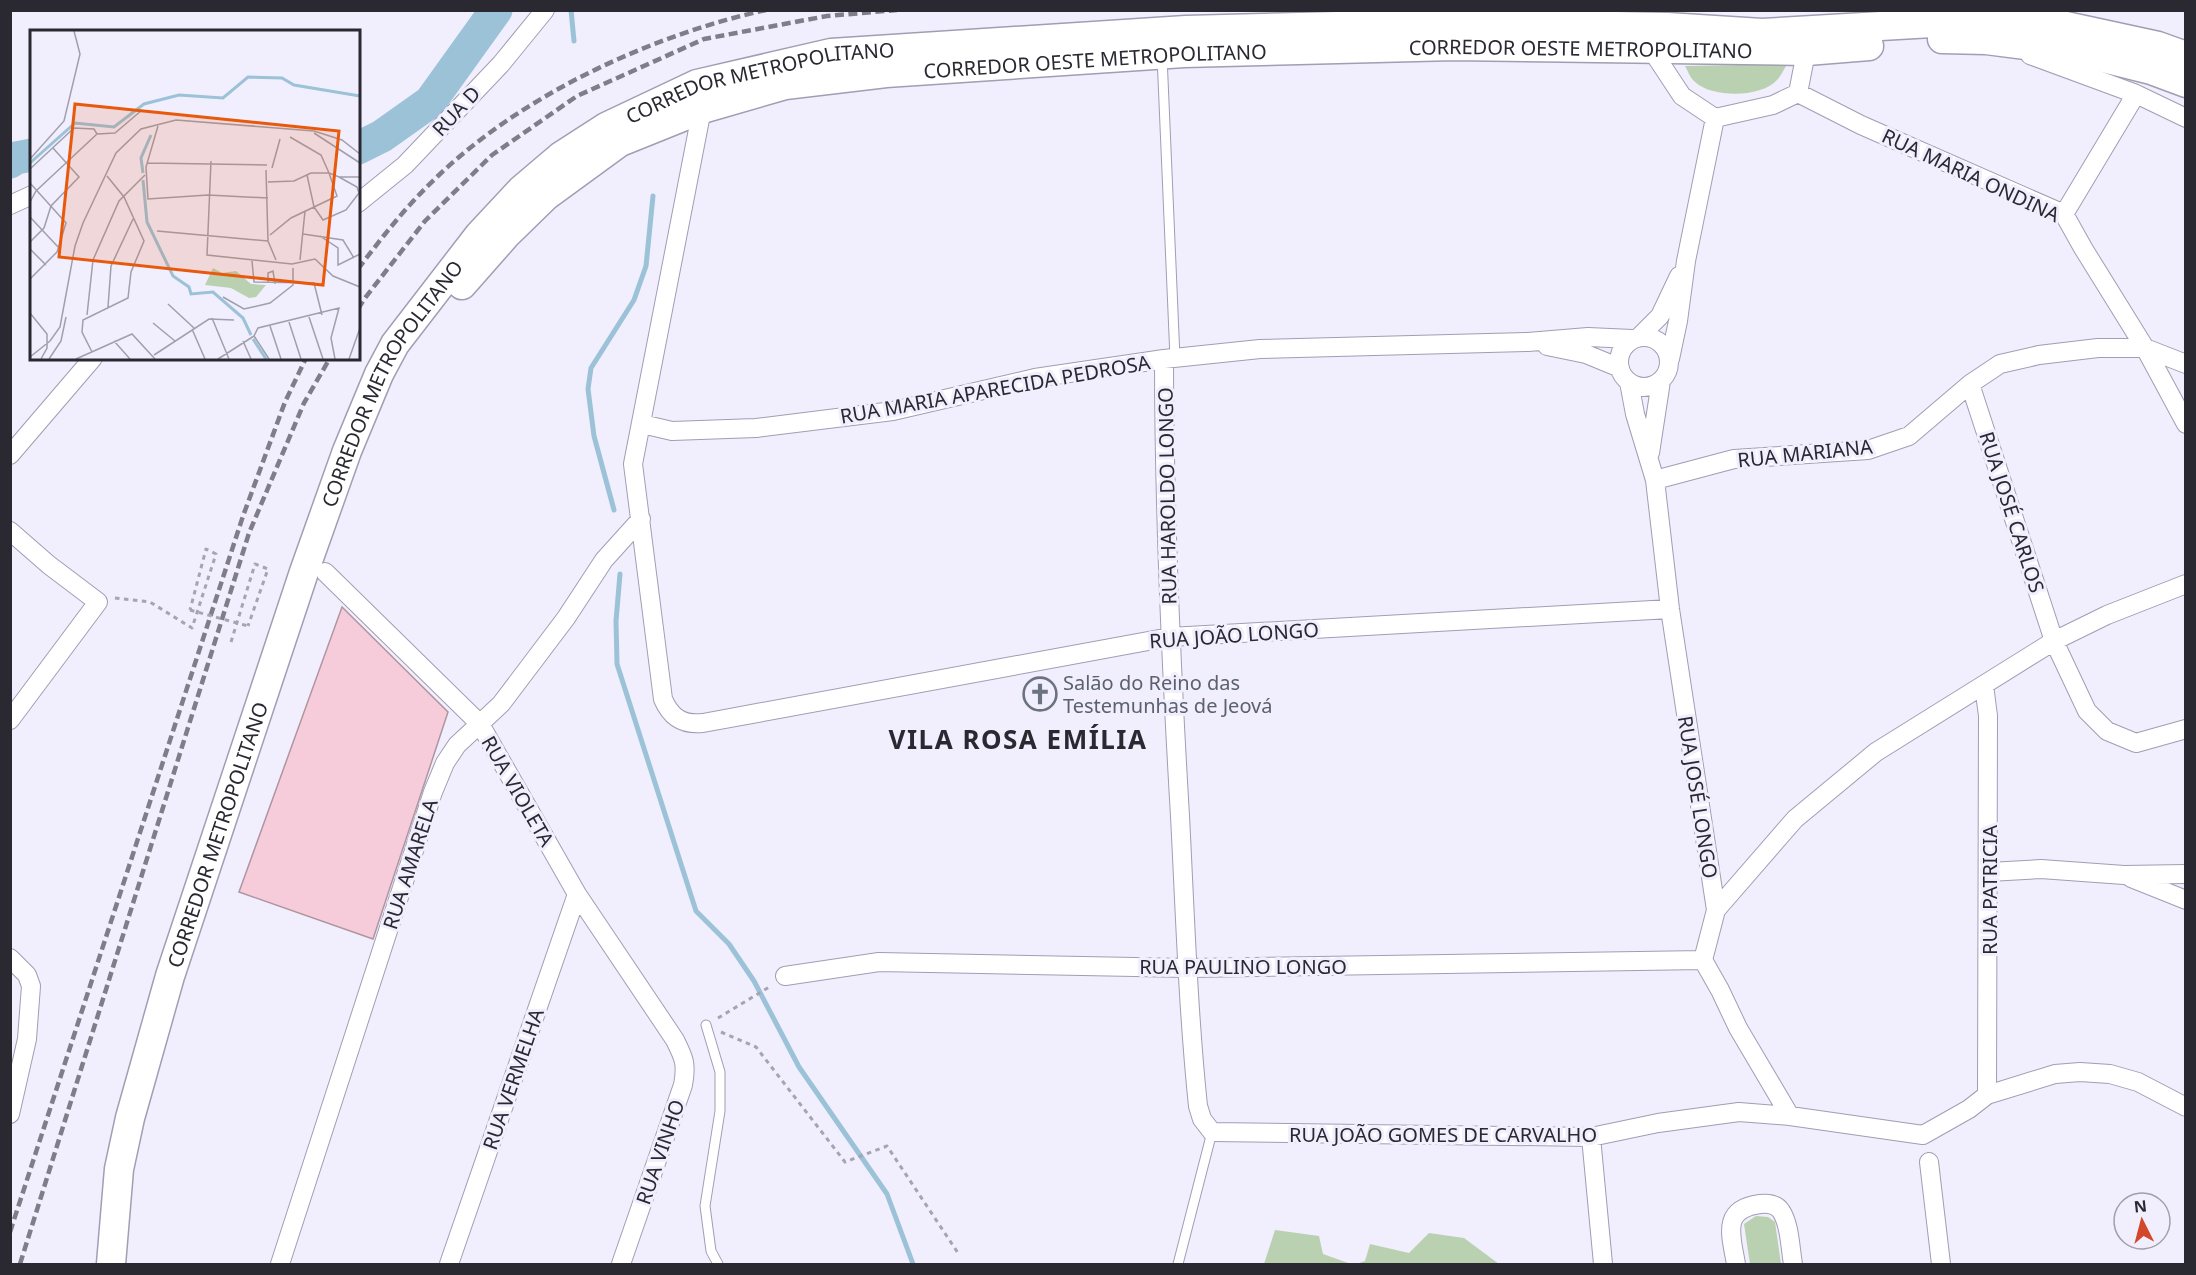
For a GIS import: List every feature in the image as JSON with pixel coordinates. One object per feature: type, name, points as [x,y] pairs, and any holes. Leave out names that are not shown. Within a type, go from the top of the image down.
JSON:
[{"type":"main road","name":"CORREDOR METROPOLITANO","points":[[111,1264],[119,1169],[130,1118],[171,976],[316,539],[379,374],[395,344],[479,235],[521,190],[561,156],[606,127],[697,84],[831,53],[1186,30],[1453,23],[1692,28],[1762,33],[1809,41],[1984,20],[2061,25],[2158,46],[2186,56]]},
{"type":"main road","points":[[1651,50],[1660,39],[1692,28]]},
{"type":"main road","name":"CORREDOR OESTE METROPOLITANO","points":[[127,1264],[133,1203],[144,1136],[164,1042],[198,936],[366,448],[393,388],[416,347],[446,304],[506,235],[546,196],[620,142],[702,109],[785,85],[886,73],[1162,54],[1454,46],[1651,50],[1809,41],[1951,38],[1986,40],[2079,52],[2151,70],[2186,83]]},
{"type":"main road","points":[[702,109],[713,93],[816,60],[831,53]]},
{"type":"street","name":"RUA D","points":[[360,201],[405,165],[501,64],[544,10]]},
{"type":"street","points":[[1986,40],[2136,94],[2186,118]]},
{"type":"street","points":[[1651,50],[1682,96],[1715,118],[1773,105],[1798,93],[1809,41]]},
{"type":"street","name":"RUA MARIA ONDINA","points":[[1798,93],[1862,125],[2064,214],[2145,348],[2186,424]]},
{"type":"street","points":[[2064,214],[2136,94]]},
{"type":"street","points":[[641,519],[633,464],[635,447],[642,424],[702,109]]},
{"type":"street","name":"RUA JOSÉ LONGO","points":[[1649,458],[1661,381],[1669,367],[1686,261],[1715,118]]},
{"type":"street","points":[[10,205],[30,196]]},
{"type":"street","name":"RUA JOSÉ LONGO","points":[[1686,261],[1660,316],[1621,351],[1619,360],[1655,480],[1670,609],[1716,910],[1703,960]]},
{"type":"street","points":[[1636,338],[1648,336],[1663,344],[1670,359]]},
{"type":"street","name":"RUA MARIA APARECIDA PEDROSA","points":[[642,424],[672,431],[756,428],[893,411],[1035,378],[1260,349],[1528,342],[1588,337],[1636,338]]},
{"type":"street","name":"RUA MARIA APARECIDA PEDROSA","points":[[1528,342],[1586,354],[1624,375]]},
{"type":"street","name":"RUA MARIANA","points":[[1655,480],[1734,459],[1868,450],[1909,436],[1970,384],[2000,364],[2039,355],[2098,348],[2145,348]]},
{"type":"street","points":[[2145,348],[2186,364]]},
{"type":"street","name":"RUA HAROLDO LONGO","points":[[1169,359],[1164,449],[1170,637],[1188,968],[1198,1106],[1202,1119],[1212,1132]]},
{"type":"street","points":[[10,455],[91,360]]},
{"type":"street","points":[[1624,375],[1645,387],[1661,381]]},
{"type":"street","name":"RUA JOSÉ CARLOS","points":[[1970,384],[2054,641],[2087,711],[2107,731],[2136,743],[2186,729]]},
{"type":"street","name":"RUA JOÃO LONGO","points":[[641,519],[663,699],[673,717],[684,723],[703,723],[1170,637],[1670,609]]},
{"type":"street","name":"RUA AMARELA","points":[[279,1264],[433,792],[445,763],[457,745],[501,704],[566,618],[604,561],[641,519]]},
{"type":"street","points":[[10,531],[49,565],[98,602],[10,720]]},
{"type":"street","name":"RUA VIOLETA","points":[[325,572],[480,724],[577,894],[675,1040]]},
{"type":"street","points":[[1716,910],[1795,819],[1876,752],[2054,641],[2107,615],[2186,584]]},
{"type":"street","name":"RUA PATRICIA","points":[[1984,686],[1988,716],[1987,1095]]},
{"type":"street","points":[[1989,872],[2041,869],[2124,874],[2186,874]]},
{"type":"street","points":[[2124,874],[2186,900]]},
{"type":"street","name":"RUA VERMELHA","points":[[449,1264],[577,894]]},
{"type":"street","points":[[1703,960],[1738,1028],[1790,1116]]},
{"type":"street","name":"RUA PAULINO LONGO","points":[[785,976],[879,962],[1188,968],[1703,960]]},
{"type":"street","points":[[10,1114],[27,1039],[31,995],[27,975],[13,961]]},
{"type":"street","name":"RUA VINHO","points":[[621,1264],[683,1085],[686,1069],[683,1056],[675,1040]]},
{"type":"street","points":[[1987,1095],[2055,1074],[2080,1072],[2110,1074],[2138,1082],[2186,1107]]},
{"type":"street","name":"RUA JOÃO GOMES DE CARVALHO","points":[[1212,1132],[1591,1137],[1739,1112],[1790,1116],[1923,1135],[1969,1109],[1987,1095]]},
{"type":"street","points":[[1591,1137],[1603,1264]]},
{"type":"street","points":[[1929,1162],[1941,1264]]},
{"type":"street","points":[[1736,1264],[1731,1230],[1735,1214],[1745,1206],[1768,1203],[1779,1207],[1786,1219],[1793,1264]]},
{"type":"lane","points":[[1162,54],[1169,359]]},
{"type":"lane","points":[[706,1025],[720,1072],[720,1111],[705,1206],[711,1251],[718,1264]]},
{"type":"lane","points":[[1178,1264],[1212,1132]]},
{"type":"path","points":[[98,602],[117,597],[150,602],[192,628],[196,618],[199,607],[216,554],[206,549],[190,610],[202,613],[213,617],[225,620],[236,623],[248,626],[268,569],[255,564],[242,609],[238,620],[235,631],[231,642]]},
{"type":"path","points":[[741,1005],[785,976]]},
{"type":"path","points":[[706,1025],[756,1047],[845,1162],[887,1146],[958,1253]]},
{"type":"green space","points":[[1787,64],[1770,86],[1749,93],[1736,94],[1713,91],[1703,87],[1693,80],[1685,66]]},
{"type":"green space","points":[[1756,1216],[1768,1217],[1775,1222],[1781,1264],[1750,1264],[1744,1224]]},
{"type":"green space","points":[[1275,1230],[1319,1236],[1323,1254],[1351,1264],[1264,1264]]},
{"type":"green space","points":[[1429,1233],[1464,1238],[1499,1264],[1356,1264],[1365,1261],[1370,1244],[1409,1253]]},
{"type":"building","points":[[342,607],[448,712],[373,939],[239,892]]},
{"type":"waterway","points":[[360,147],[382,136],[430,102],[496,10]]},
{"type":"waterway","points":[[571,10],[574,41]]},
{"type":"waterway","points":[[10,162],[16,158],[30,155]]},
{"type":"waterway","points":[[614,510],[594,436],[588,389],[591,368],[634,300],[646,266],[653,196]]},
{"type":"waterway","points":[[620,574],[616,621],[617,664],[696,911],[729,944],[754,981],[799,1067],[887,1194],[913,1264]]},
{"type":"railway","points":[[360,266],[396,221],[439,175],[510,119],[550,94],[635,52],[679,35],[766,10]]},
{"type":"railway","points":[[360,306],[425,221],[492,155],[577,96],[704,39],[827,16],[897,10]]},
{"type":"railway","points":[[10,1232],[243,516],[285,402],[305,360]]},
{"type":"railway","points":[[20,1264],[249,533],[304,403],[329,360]]},
{"type":"place","name":"Salão do Reino das Testemunhas de Jeová","points":[[1040,694]]},
{"type":"district","name":"VILA ROSA EMÍLIA","points":[[1018,739]]}]
